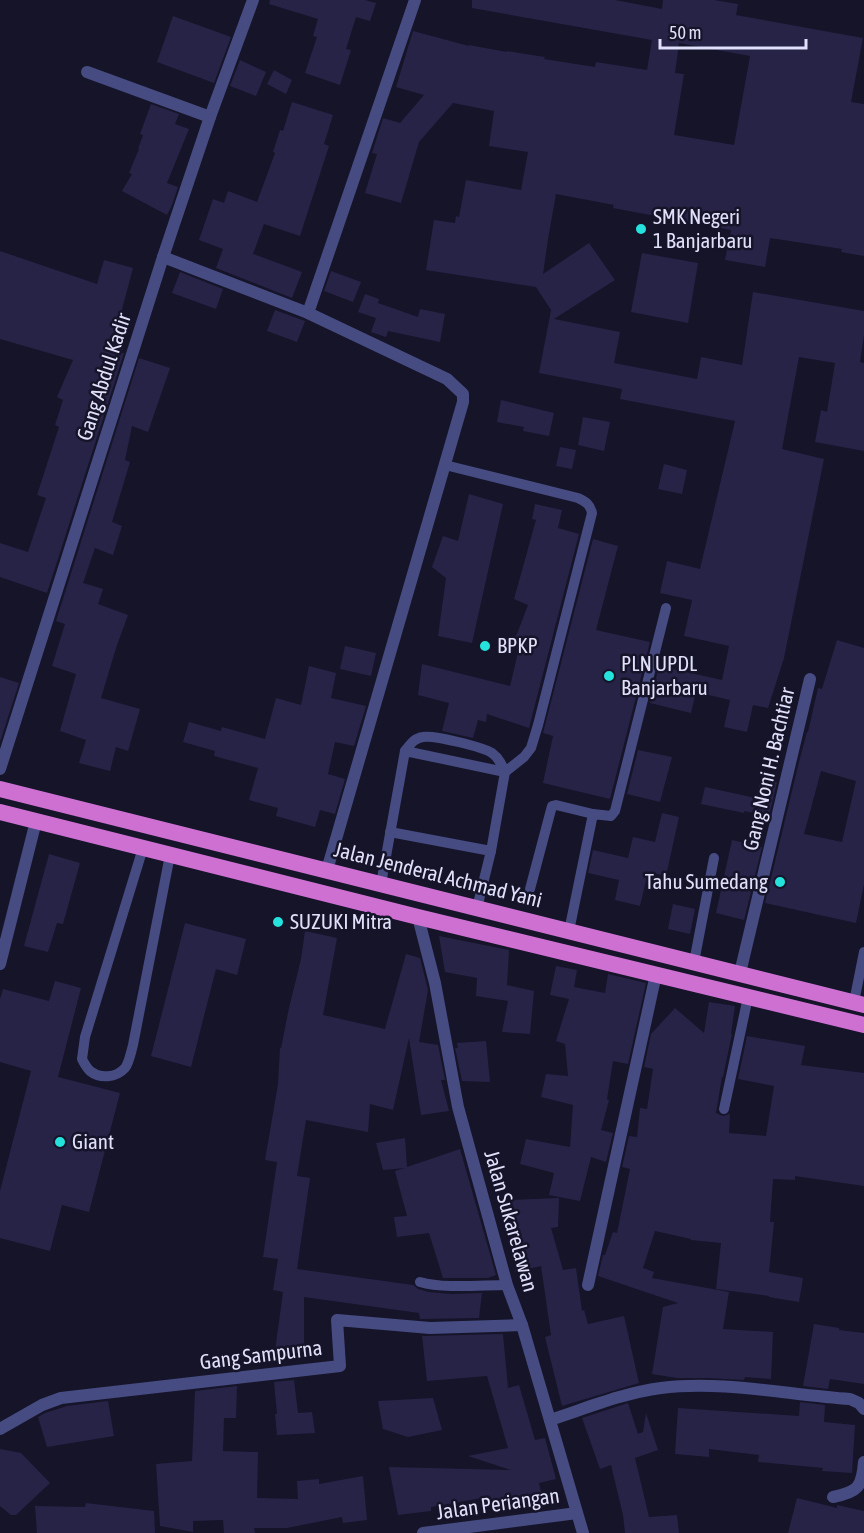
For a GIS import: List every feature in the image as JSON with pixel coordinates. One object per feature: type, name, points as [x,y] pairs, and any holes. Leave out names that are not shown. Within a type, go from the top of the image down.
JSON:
[{"type":"highway","name":"Jalan Jenderal Achmad Yani","points":[[0,789],[859,1003]]},
{"type":"highway","points":[[0,812],[418,917],[864,1024]]},
{"type":"highway","points":[[220,868],[225,844]]},
{"type":"street","name":"Gang Abdul Kadir","points":[[0,769],[163,257],[210,117],[254,0]]},
{"type":"street","points":[[308,313],[415,0]]},
{"type":"street","points":[[87,72],[210,117]]},
{"type":"street","points":[[163,257],[308,313],[447,379],[463,394],[463,402],[327,870]]},
{"type":"street","name":"Gang Noni H. Bachtiar","points":[[740,973],[810,679]]},
{"type":"street","points":[[0,964],[36,821]]},
{"type":"street","name":"Jalan Sukarelawan","points":[[418,917],[435,983],[458,1107],[507,1285],[522,1325],[583,1533]]},
{"type":"street","points":[[588,1285],[656,974]]},
{"type":"street","name":"Gang Sampurna","points":[[0,1429],[42,1405],[61,1398],[340,1366],[337,1320],[430,1328],[522,1325]]},
{"type":"street","points":[[550,1420],[617,1397],[661,1388],[722,1387],[850,1399],[859,1403],[864,1409]]},
{"type":"street","points":[[833,1497],[853,1491],[858,1486],[862,1480],[864,1462]]},
{"type":"street","name":"Jalan Periangan","points":[[423,1533],[577,1513]]},
{"type":"lane","points":[[445,465],[578,498],[590,506],[592,513],[531,748],[524,757],[505,772]]},
{"type":"lane","points":[[530,890],[552,806],[611,816],[615,811],[666,608]]},
{"type":"lane","points":[[381,884],[405,751],[413,741],[422,737],[484,749],[500,760],[505,772],[491,851],[477,908]]},
{"type":"lane","points":[[405,751],[505,772]]},
{"type":"lane","points":[[569,931],[593,814]]},
{"type":"lane","points":[[390,832],[491,851]]},
{"type":"lane","points":[[143,848],[85,1037],[82,1059],[89,1070],[98,1076],[114,1075],[125,1067],[133,1045],[170,855]]},
{"type":"lane","points":[[694,962],[714,858]]},
{"type":"lane","points":[[859,1003],[864,952]]},
{"type":"lane","points":[[724,1109],[748,997]]},
{"type":"lane","points":[[420,1282],[443,1285],[507,1285]]},
{"type":"building","points":[[270,0],[365,0],[376,3],[370,21],[356,17],[346,49],[351,50],[340,85],[305,73],[317,37],[313,36],[318,19],[269,4]]},
{"type":"building","points":[[472,0],[615,0],[662,9],[663,0],[714,0],[738,4],[736,15],[863,38],[851,102],[864,104],[864,256],[841,252],[842,249],[770,238],[765,267],[725,260],[731,230],[613,208],[614,205],[556,194],[548,239],[543,274],[589,243],[615,280],[554,319],[620,332],[614,363],[697,379],[701,357],[742,365],[753,292],[864,311],[864,335],[860,362],[864,363],[864,451],[815,442],[821,410],[827,412],[835,363],[799,357],[782,449],[824,459],[784,658],[768,708],[753,705],[747,732],[724,727],[730,700],[696,692],[691,713],[650,703],[659,666],[722,680],[729,646],[684,636],[692,600],[660,593],[667,561],[700,569],[735,421],[620,399],[622,389],[539,373],[551,310],[536,287],[426,270],[434,220],[455,223],[456,216],[459,217],[466,180],[521,190],[528,152],[489,146],[494,111],[453,103],[419,142],[401,203],[365,193],[377,154],[372,153],[383,118],[400,123],[424,95],[396,87],[413,31],[469,46],[545,57],[544,59],[595,67],[596,62],[647,70],[652,40],[472,8]],"holes":[[[679,43],[750,56],[734,145],[674,135],[684,74],[675,73]]]},
{"type":"building","points":[[173,16],[231,37],[214,83],[157,62]]},
{"type":"building","points":[[240,60],[266,72],[256,96],[230,86]]},
{"type":"building","points":[[274,70],[292,80],[286,94],[267,84]]},
{"type":"building","points":[[292,102],[333,115],[324,144],[329,146],[300,236],[264,224],[253,254],[302,272],[292,298],[216,268],[223,249],[199,240],[213,199],[224,203],[228,191],[257,202],[275,153],[273,152],[280,130],[283,131]]},
{"type":"building","points":[[151,104],[179,114],[175,124],[189,129],[167,183],[178,187],[167,215],[122,191],[132,174],[129,173],[139,149],[143,135],[140,134]]},
{"type":"building","points":[[0,251],[97,284],[104,260],[133,268],[113,343],[123,348],[121,353],[124,353],[47,593],[0,577],[0,543],[28,552],[46,498],[37,495],[59,427],[55,425],[63,400],[57,397],[73,360],[0,339]]},
{"type":"building","points":[[642,253],[698,263],[688,323],[631,312]]},
{"type":"building","points":[[331,271],[361,282],[353,302],[324,291]]},
{"type":"building","points":[[180,272],[223,289],[216,309],[172,293]]},
{"type":"building","points":[[365,294],[379,299],[378,303],[418,317],[420,309],[445,314],[440,342],[388,331],[386,337],[371,332],[376,318],[358,312]]},
{"type":"building","points":[[275,310],[305,321],[297,342],[267,331]]},
{"type":"building","points":[[139,358],[170,368],[148,432],[132,426],[125,460],[130,462],[112,522],[122,526],[113,555],[95,548],[83,583],[103,589],[98,604],[128,615],[101,698],[140,709],[128,751],[116,747],[110,771],[79,763],[86,740],[60,731],[76,674],[52,666],[65,624],[56,621]]},
{"type":"building","points":[[501,400],[554,413],[549,436],[523,431],[524,427],[497,422]]},
{"type":"building","points":[[583,417],[610,422],[604,451],[578,445]]},
{"type":"building","points":[[560,447],[576,450],[572,469],[556,466]]},
{"type":"building","points":[[664,464],[687,470],[682,494],[658,489]]},
{"type":"building","points":[[469,494],[503,504],[472,643],[438,636],[446,578],[432,567],[443,536],[458,541]]},
{"type":"building","points":[[535,504],[562,510],[558,528],[579,534],[529,728],[487,714],[486,722],[478,720],[473,738],[442,731],[449,703],[418,695],[422,664],[510,686],[521,640],[515,639],[528,605],[514,599],[536,520],[532,519]]},
{"type":"building","points":[[593,539],[618,546],[596,630],[650,642],[610,799],[543,783],[553,736],[543,733]]},
{"type":"building","points":[[837,640],[864,648],[864,884],[856,923],[765,903],[818,688],[822,689]],"holes":[[[821,771],[856,781],[842,842],[804,834]]]},
{"type":"building","points":[[345,646],[376,653],[371,676],[340,669]]},
{"type":"building","points":[[309,666],[336,673],[331,698],[366,706],[354,746],[335,742],[328,774],[345,779],[335,814],[320,810],[315,827],[276,816],[278,808],[249,800],[258,768],[214,756],[215,751],[183,742],[189,722],[221,731],[222,727],[265,739],[276,698],[301,705]]},
{"type":"building","points":[[0,677],[19,683],[0,742]]},
{"type":"building","points":[[638,750],[672,757],[660,802],[627,794]]},
{"type":"building","points":[[761,778],[777,782],[769,816],[701,804],[705,787],[756,798]]},
{"type":"building","points":[[662,813],[679,817],[666,876],[648,872],[640,906],[615,900],[619,880],[588,873],[593,850],[628,858],[633,837],[655,842]]},
{"type":"building","points":[[732,840],[762,847],[744,920],[716,913]]},
{"type":"building","points":[[49,854],[80,863],[63,924],[57,923],[48,952],[24,946]]},
{"type":"building","points":[[673,904],[695,909],[690,934],[668,929]]},
{"type":"building","points":[[185,923],[246,939],[237,975],[216,969],[191,1067],[151,1056]]},
{"type":"building","points":[[305,931],[337,938],[323,1015],[385,1029],[406,954],[420,958],[428,990],[419,1042],[438,1045],[445,1080],[441,1080],[449,1111],[421,1115],[409,1038],[393,1110],[370,1104],[368,1132],[306,1120],[297,1176],[310,1178],[297,1269],[413,1285],[429,1292],[482,1293],[479,1318],[420,1319],[419,1313],[304,1297],[304,1355],[275,1351],[283,1292],[273,1290],[278,1259],[263,1257],[277,1162],[265,1160],[278,1084],[280,1048],[301,959]]},
{"type":"building","points":[[439,936],[509,950],[507,985],[534,991],[530,1034],[502,1032],[508,1001],[476,996],[477,978],[445,972]]},
{"type":"building","points":[[556,966],[577,970],[574,987],[605,993],[608,974],[646,983],[628,1064],[613,1061],[607,1099],[609,1100],[601,1130],[613,1133],[606,1162],[591,1157],[580,1201],[549,1195],[554,1173],[520,1164],[526,1139],[570,1147],[573,1105],[541,1097],[546,1074],[568,1076],[565,1044],[556,1041],[569,999],[550,995]]},
{"type":"building","name":"Giant","points":[[55,981],[81,988],[58,1077],[120,1093],[89,1212],[62,1205],[50,1251],[0,1238],[0,1191],[31,1071],[0,1062],[0,999],[3,989],[49,1001]]},
{"type":"building","points":[[709,1002],[735,1006],[732,1034],[716,1113],[723,1116],[730,1114],[729,1133],[766,1136],[774,1086],[738,1079],[747,1036],[805,1046],[801,1065],[864,1073],[864,1186],[795,1176],[795,1180],[773,1179],[770,1222],[774,1222],[769,1272],[803,1278],[799,1302],[716,1289],[721,1243],[691,1240],[655,1231],[643,1268],[654,1272],[652,1278],[729,1292],[723,1329],[773,1332],[771,1379],[677,1378],[652,1374],[663,1307],[678,1303],[598,1276],[603,1255],[605,1255],[613,1232],[617,1233],[630,1169],[622,1167],[629,1136],[637,1137],[640,1108],[647,1109],[653,1069],[644,1067],[651,1034],[675,1008],[704,1033]]},
{"type":"building","points":[[486,1041],[490,1082],[462,1081],[455,1048],[458,1048],[457,1043]]},
{"type":"building","points":[[405,1138],[407,1167],[460,1149],[496,1275],[488,1278],[443,1278],[429,1233],[397,1237],[394,1217],[407,1216],[395,1171],[405,1168],[383,1170],[376,1143]]},
{"type":"building","points":[[559,1198],[558,1227],[551,1228],[563,1270],[576,1268],[582,1311],[584,1310],[588,1324],[624,1316],[639,1383],[562,1406],[545,1337],[551,1335],[541,1266],[515,1272],[510,1200]]},
{"type":"building","points":[[814,1324],[864,1333],[864,1384],[830,1379],[828,1389],[803,1386]]},
{"type":"building","points":[[503,1334],[508,1388],[519,1385],[535,1440],[545,1438],[556,1479],[539,1483],[541,1492],[513,1499],[513,1501],[489,1506],[487,1497],[431,1507],[431,1511],[398,1515],[389,1467],[511,1470],[468,1456],[508,1448],[487,1376],[427,1381],[422,1336]]},
{"type":"building","points":[[294,1380],[298,1413],[312,1412],[315,1433],[277,1435],[274,1382]]},
{"type":"building","points":[[237,1386],[236,1418],[224,1418],[223,1451],[258,1452],[257,1498],[298,1499],[297,1481],[319,1479],[319,1484],[363,1476],[367,1520],[343,1523],[342,1517],[287,1528],[254,1528],[255,1533],[224,1533],[223,1520],[193,1521],[193,1532],[160,1526],[156,1464],[192,1461],[195,1391]]},
{"type":"building","points":[[433,1398],[442,1430],[408,1437],[383,1429],[378,1401]]},
{"type":"building","points":[[108,1401],[114,1436],[47,1447],[38,1417],[67,1406]]},
{"type":"building","points":[[800,1402],[825,1405],[824,1422],[855,1425],[852,1473],[758,1462],[759,1455],[709,1449],[709,1457],[675,1454],[678,1408],[799,1416]]},
{"type":"building","points":[[628,1403],[638,1434],[643,1432],[646,1413],[658,1450],[635,1458],[649,1517],[677,1515],[679,1533],[625,1533],[611,1465],[600,1469],[582,1418]]},
{"type":"building","points":[[0,1449],[21,1453],[50,1483],[16,1515],[11,1515],[0,1506]]},
{"type":"building","points":[[797,1498],[837,1508],[837,1505],[864,1511],[864,1533],[788,1533]]},
{"type":"building","points":[[86,1503],[154,1511],[155,1533],[37,1533],[35,1506],[85,1507]]},
{"type":"place","name":"SMK Negeri 1 Banjarbaru","points":[[641,229]]},
{"type":"place","name":"BPKP","points":[[485,646]]},
{"type":"place","name":"PLN UPDL Banjarbaru","points":[[609,676]]},
{"type":"place","name":"Tahu Sumedang","points":[[780,882]]},
{"type":"place","name":"SUZUKI Mitra","points":[[278,922]]},
{"type":"place","name":"Giant","points":[[60,1142]]}]
